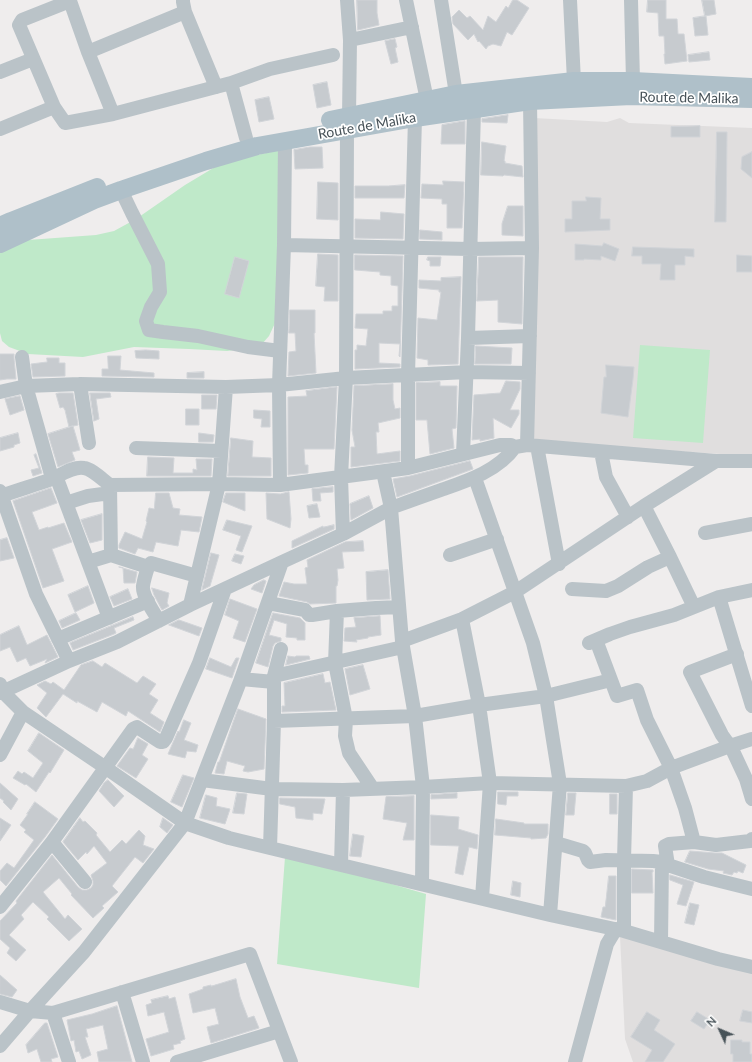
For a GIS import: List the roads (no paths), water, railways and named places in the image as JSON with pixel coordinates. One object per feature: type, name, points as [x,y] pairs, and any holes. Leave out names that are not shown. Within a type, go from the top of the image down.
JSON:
[{"type":"main road","name":"Route de Malika","points":[[0,244],[94,200],[225,155],[257,146],[285,141],[427,100],[456,94],[574,81],[632,89],[752,99]]},
{"type":"main road","name":"Route de Malika","points":[[0,226],[11,220],[122,177],[246,138],[348,123],[415,118],[530,101],[632,89],[752,87]]},
{"type":"street","points":[[113,114],[88,52],[70,0],[22,20],[19,25],[33,59],[54,107],[65,123],[113,114],[231,83],[270,70],[333,55]]},
{"type":"street","points":[[344,534],[341,477],[346,378],[350,40],[348,0]]},
{"type":"street","points":[[406,0],[427,100]]},
{"type":"street","points":[[441,0],[456,94]]},
{"type":"street","points":[[570,0],[574,81]]},
{"type":"street","points":[[631,0],[632,89]]},
{"type":"street","points":[[88,52],[184,6],[216,87]]},
{"type":"street","points":[[350,40],[412,27]]},
{"type":"street","points":[[0,72],[33,59]]},
{"type":"street","points":[[231,83],[246,138]]},
{"type":"street","points":[[530,101],[532,248],[526,446],[559,564]]},
{"type":"street","points":[[0,130],[54,107]]},
{"type":"street","points":[[464,454],[474,109]]},
{"type":"street","points":[[408,468],[408,375],[415,118]]},
{"type":"street","points":[[280,485],[279,384],[284,245],[285,141]]},
{"type":"street","points":[[121,190],[158,264],[160,292],[151,307],[146,321],[149,330],[198,336],[248,348],[280,351]]},
{"type":"street","points":[[284,245],[470,249],[532,248]]},
{"type":"street","points":[[468,338],[530,336]]},
{"type":"street","points":[[22,357],[26,386],[54,477],[66,502],[108,618]]},
{"type":"street","points":[[0,392],[26,386],[80,384],[226,388],[346,378],[467,372],[529,373]]},
{"type":"street","points":[[80,384],[89,443]]},
{"type":"street","points":[[190,605],[219,484],[226,388]]},
{"type":"street","points":[[66,502],[110,489],[219,484],[280,485],[383,472],[408,468],[500,445],[716,461],[752,461]]},
{"type":"street","points":[[526,446],[510,453],[476,478],[391,508],[344,534],[190,605],[117,642],[1,690],[23,712],[185,823],[229,838],[550,915],[620,930],[718,959],[752,967]]},
{"type":"street","points":[[136,448],[221,451]]},
{"type":"street","points":[[601,452],[606,477],[628,517]]},
{"type":"street","points":[[241,679],[274,679],[335,663],[402,644],[462,619],[515,592],[644,506],[716,461]]},
{"type":"street","points":[[69,661],[34,587],[1,493],[54,477],[72,469],[86,468],[96,474],[110,489],[111,555]]},
{"type":"street","points":[[383,472],[391,508],[402,644],[415,716],[424,787],[422,884]]},
{"type":"street","points":[[476,478],[533,643],[546,696],[560,784],[550,915]]},
{"type":"street","points":[[644,506],[694,607]]},
{"type":"street","points":[[705,533],[752,524]]},
{"type":"street","points":[[450,555],[497,539]]},
{"type":"street","points":[[88,562],[111,555],[148,567]]},
{"type":"street","points":[[572,589],[606,590],[618,586],[648,567],[670,557]]},
{"type":"street","points":[[0,1046],[84,952],[185,823],[241,679],[282,562]]},
{"type":"street","points":[[159,621],[148,601],[143,587],[150,564],[151,563],[197,576]]},
{"type":"street","points":[[0,907],[52,842],[133,729],[137,727],[160,742],[163,742],[166,738],[199,663],[225,589]]},
{"type":"street","points":[[694,842],[685,808],[671,768],[647,720],[637,690],[617,696],[593,641],[630,627],[674,615],[719,597],[752,590]]},
{"type":"street","points":[[719,597],[752,706]]},
{"type":"street","points":[[58,639],[148,601]]},
{"type":"street","points":[[268,604],[305,610],[312,615],[337,611],[398,607]]},
{"type":"street","points":[[337,611],[335,663],[346,719],[346,736],[349,753],[373,789]]},
{"type":"street","points":[[462,619],[479,705],[490,783],[482,898]]},
{"type":"street","points":[[270,848],[274,679],[281,649]]},
{"type":"street","points":[[737,654],[690,672],[722,735],[749,778],[752,799]]},
{"type":"street","points":[[274,721],[415,716],[479,705],[546,696],[611,680]]},
{"type":"street","points":[[0,755],[23,712]]},
{"type":"street","points":[[202,780],[272,789],[343,790],[490,783],[626,786],[646,781],[671,768],[752,739]]},
{"type":"street","points":[[575,1062],[607,944],[620,930],[626,786]]},
{"type":"street","points":[[341,864],[343,790]]},
{"type":"street","points":[[660,942],[665,846],[694,842],[716,844],[750,841],[752,839]]},
{"type":"street","points":[[52,842],[85,882]]},
{"type":"street","points":[[556,843],[583,851],[590,862],[606,860],[653,861],[704,877],[752,889]]},
{"type":"street","points":[[0,1002],[30,1011],[53,1013],[250,954],[291,1062]]},
{"type":"street","points":[[122,992],[142,1062]]},
{"type":"street","points":[[53,1013],[69,1062]]},
{"type":"street","points":[[177,1062],[279,1031]]}]
